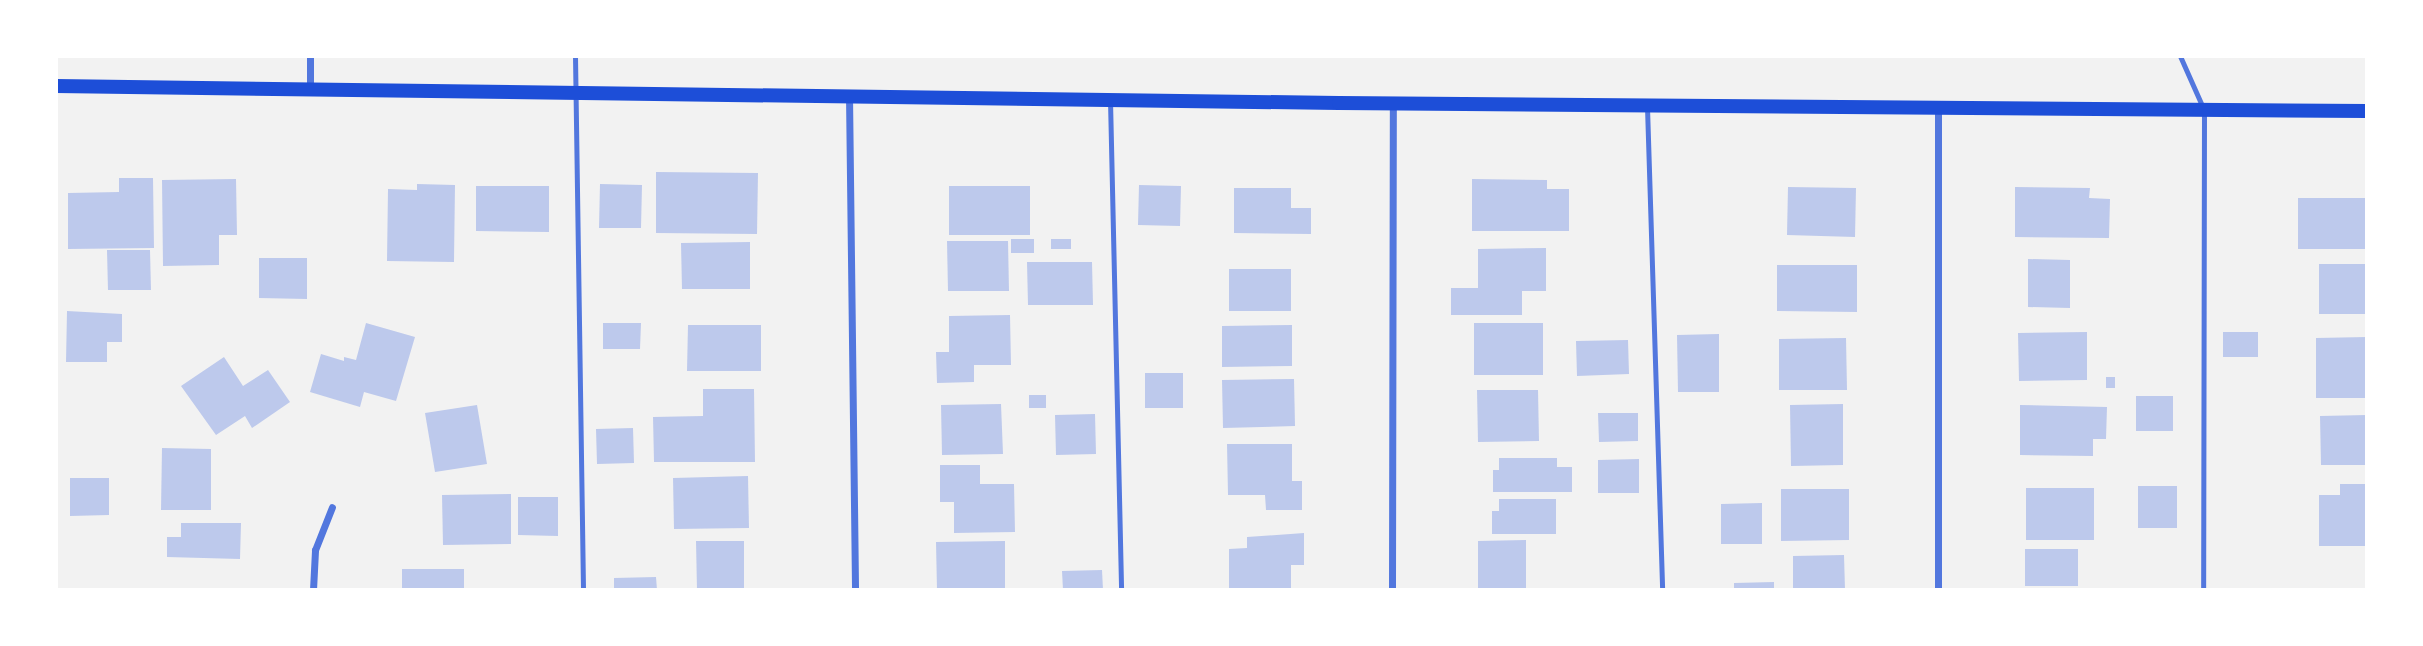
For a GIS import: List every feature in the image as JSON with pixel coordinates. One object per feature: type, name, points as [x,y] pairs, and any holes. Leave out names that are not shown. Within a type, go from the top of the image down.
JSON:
[{"type":"main road","points":[[56,86],[1647,106],[2367,111]]},
{"type":"street","points":[[310,56],[310,89]]},
{"type":"street","points":[[849,95],[855,590]]},
{"type":"street","points":[[1392,590],[1393,103]]},
{"type":"street","points":[[1938,107],[1938,590]]},
{"type":"street","points":[[313,590],[315,550],[332,507]]},
{"type":"lane","points":[[575,56],[583,590]]},
{"type":"lane","points":[[2180,56],[2204,110],[2203,590]]},
{"type":"lane","points":[[1110,99],[1121,590]]},
{"type":"lane","points":[[1647,106],[1661,590]]},
{"type":"building","points":[[656,172],[758,173],[757,234],[656,233]]},
{"type":"building","points":[[119,178],[153,178],[154,248],[68,249],[68,193],[119,192]]},
{"type":"building","points":[[236,179],[237,235],[219,235],[219,265],[163,266],[162,180]]},
{"type":"building","points":[[1472,179],[1547,180],[1547,189],[1569,189],[1569,231],[1472,231]]},
{"type":"building","points":[[417,184],[455,185],[454,262],[387,261],[388,189],[417,190]]},
{"type":"building","points":[[600,184],[642,185],[641,228],[599,228]]},
{"type":"building","points":[[1139,185],[1181,186],[1180,226],[1138,225]]},
{"type":"building","points":[[476,186],[549,186],[549,232],[476,231]]},
{"type":"building","points":[[949,186],[1030,186],[1030,235],[949,235]]},
{"type":"building","points":[[1788,187],[1856,188],[1855,237],[1787,235]]},
{"type":"building","points":[[2015,187],[2090,188],[2089,198],[2110,199],[2109,238],[2015,237]]},
{"type":"building","points":[[1234,188],[1291,188],[1291,208],[1311,208],[1311,234],[1234,233]]},
{"type":"building","points":[[2298,198],[2367,198],[2367,249],[2298,249]]},
{"type":"building","points":[[1011,239],[1034,239],[1034,253],[1011,253]]},
{"type":"building","points":[[1051,239],[1071,239],[1071,249],[1051,249]]},
{"type":"building","points":[[947,241],[1008,241],[1009,291],[948,291]]},
{"type":"building","points":[[750,242],[750,289],[682,289],[681,243]]},
{"type":"building","points":[[1546,248],[1546,291],[1522,291],[1522,315],[1451,315],[1451,288],[1478,288],[1478,249]]},
{"type":"building","points":[[107,250],[150,250],[151,290],[108,290]]},
{"type":"building","points":[[259,258],[307,258],[307,299],[259,298]]},
{"type":"building","points":[[2028,259],[2070,260],[2070,308],[2028,307]]},
{"type":"building","points":[[1027,262],[1092,262],[1093,305],[1028,305]]},
{"type":"building","points":[[2319,264],[2367,264],[2367,314],[2319,314]]},
{"type":"building","points":[[1777,265],[1857,265],[1857,312],[1777,311]]},
{"type":"building","points":[[1229,269],[1291,269],[1291,311],[1229,311]]},
{"type":"building","points":[[67,311],[122,314],[122,342],[107,342],[107,362],[66,362]]},
{"type":"building","points":[[1010,315],[1011,365],[974,365],[974,382],[937,383],[936,352],[949,352],[949,316]]},
{"type":"building","points":[[366,323],[415,337],[396,401],[364,392],[360,407],[310,392],[321,354],[344,361],[344,357],[356,360]]},
{"type":"building","points":[[603,323],[641,323],[640,349],[603,349]]},
{"type":"building","points":[[1474,323],[1543,323],[1543,375],[1474,375]]},
{"type":"building","points":[[688,325],[761,325],[761,371],[687,371]]},
{"type":"building","points":[[1292,325],[1292,366],[1222,367],[1222,326]]},
{"type":"building","points":[[2087,332],[2087,380],[2019,381],[2018,333]]},
{"type":"building","points":[[2223,332],[2258,332],[2258,357],[2223,357]]},
{"type":"building","points":[[1719,334],[1719,392],[1678,392],[1677,335]]},
{"type":"building","points":[[2367,337],[2367,398],[2316,398],[2316,338]]},
{"type":"building","points":[[1846,338],[1847,390],[1779,390],[1779,339]]},
{"type":"building","points":[[1628,340],[1629,374],[1577,376],[1576,341]]},
{"type":"building","points":[[224,357],[243,386],[268,370],[290,402],[252,428],[245,416],[216,435],[181,386]]},
{"type":"building","points":[[1145,373],[1183,373],[1183,408],[1145,408]]},
{"type":"building","points":[[2106,377],[2115,377],[2115,388],[2106,388]]},
{"type":"building","points":[[1294,379],[1295,426],[1223,428],[1222,380]]},
{"type":"building","points":[[703,389],[754,389],[755,462],[654,462],[653,417],[703,416]]},
{"type":"building","points":[[1477,390],[1538,390],[1539,441],[1478,442]]},
{"type":"building","points":[[1029,395],[1046,395],[1046,408],[1029,408]]},
{"type":"building","points":[[2136,396],[2173,396],[2173,431],[2136,431]]},
{"type":"building","points":[[1001,404],[1003,454],[942,455],[941,405]]},
{"type":"building","points":[[1843,404],[1843,465],[1791,466],[1790,405]]},
{"type":"building","points":[[477,405],[487,464],[435,472],[425,413]]},
{"type":"building","points":[[2020,405],[2107,407],[2106,439],[2093,439],[2093,456],[2020,455]]},
{"type":"building","points":[[1598,413],[1638,413],[1638,441],[1599,442]]},
{"type":"building","points":[[1095,414],[1096,454],[1056,455],[1055,415]]},
{"type":"building","points":[[2367,415],[2367,465],[2321,465],[2320,416]]},
{"type":"building","points":[[633,428],[634,463],[597,464],[596,429]]},
{"type":"building","points":[[1227,444],[1292,444],[1292,481],[1302,481],[1302,510],[1266,510],[1265,495],[1228,495]]},
{"type":"building","points":[[162,448],[211,449],[211,510],[161,510]]},
{"type":"building","points":[[1499,458],[1557,458],[1557,467],[1572,467],[1572,492],[1493,492],[1493,470],[1499,470]]},
{"type":"building","points":[[1639,459],[1639,493],[1598,493],[1598,460]]},
{"type":"building","points":[[940,465],[980,465],[980,484],[1014,484],[1015,532],[954,533],[954,502],[940,502]]},
{"type":"building","points":[[748,476],[749,528],[674,529],[673,478]]},
{"type":"building","points":[[70,478],[109,478],[109,515],[70,516]]},
{"type":"building","points":[[2340,484],[2365,484],[2367,546],[2319,546],[2319,495],[2340,495]]},
{"type":"building","points":[[2138,486],[2177,486],[2177,528],[2138,528]]},
{"type":"building","points":[[2026,488],[2094,488],[2094,540],[2026,540]]},
{"type":"building","points":[[1781,489],[1849,489],[1849,540],[1781,541]]},
{"type":"building","points":[[511,494],[511,544],[443,545],[442,495]]},
{"type":"building","points":[[518,497],[558,497],[558,536],[518,535]]},
{"type":"building","points":[[1499,499],[1556,499],[1556,534],[1492,534],[1492,511],[1499,511]]},
{"type":"building","points":[[1762,503],[1762,544],[1721,544],[1721,504]]},
{"type":"building","points":[[181,523],[241,523],[240,559],[167,557],[167,537],[181,537]]},
{"type":"building","points":[[1304,533],[1304,565],[1291,565],[1291,590],[1229,590],[1229,549],[1247,548],[1247,537]]},
{"type":"building","points":[[1526,540],[1526,590],[1478,590],[1478,541]]},
{"type":"building","points":[[696,541],[744,541],[744,590],[697,590]]},
{"type":"building","points":[[1005,541],[1005,590],[937,590],[936,542]]},
{"type":"building","points":[[2025,549],[2078,549],[2078,586],[2025,586]]},
{"type":"building","points":[[1844,555],[1845,590],[1793,590],[1793,556]]},
{"type":"building","points":[[402,569],[464,569],[464,590],[402,590]]},
{"type":"building","points":[[1102,570],[1103,590],[1063,590],[1062,571]]},
{"type":"building","points":[[656,577],[657,590],[614,590],[614,578]]},
{"type":"building","points":[[1774,582],[1774,590],[1734,590],[1734,583]]}]
